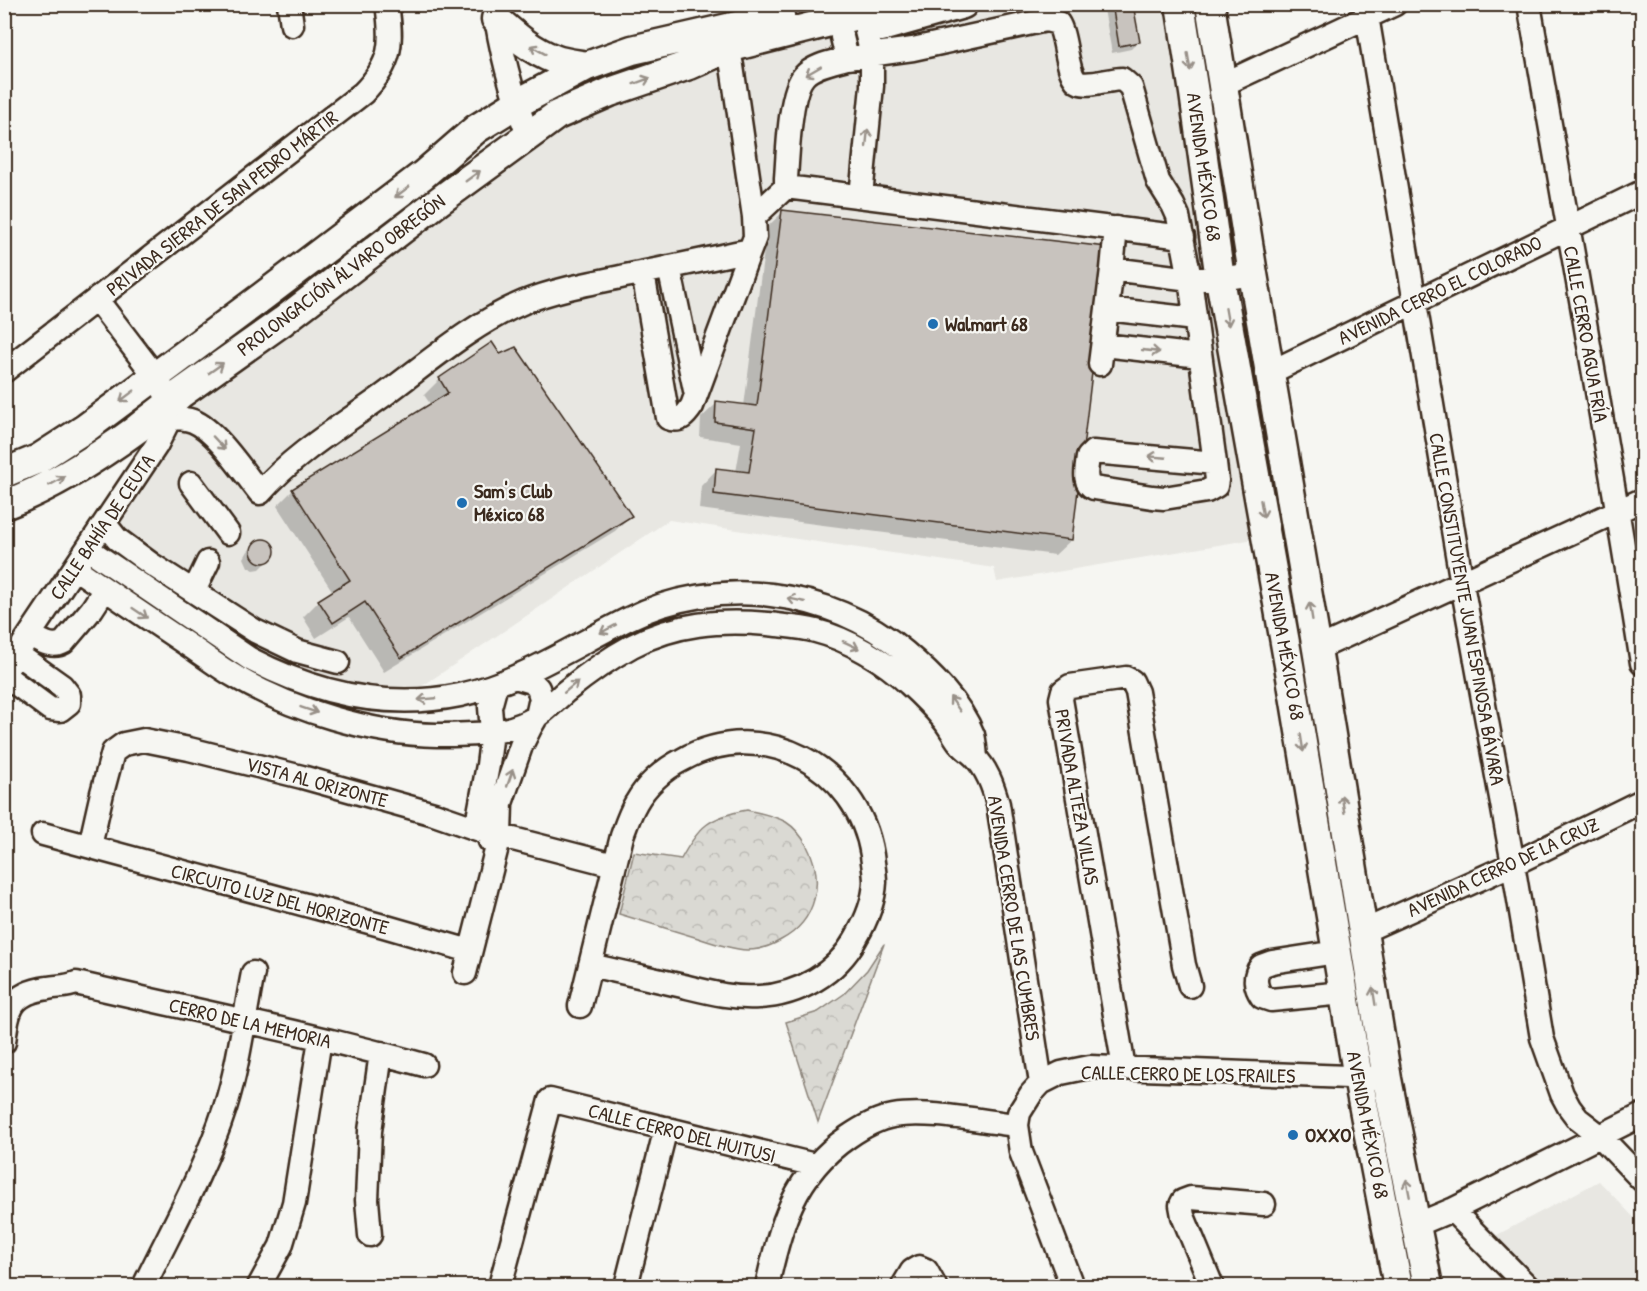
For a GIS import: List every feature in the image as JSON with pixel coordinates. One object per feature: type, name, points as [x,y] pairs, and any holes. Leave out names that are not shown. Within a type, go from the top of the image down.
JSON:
[{"type":"main road","name":"PROLONGACIÓN ÁLVARO OBREGÓN","points":[[668,41],[716,17],[762,4]]},
{"type":"main road","name":"PROLONGACIÓN ÁLVARO OBREGÓN","points":[[4,473],[47,454],[86,428],[423,175],[476,129],[516,104],[587,66],[632,50],[831,4]]},
{"type":"main road","name":"PROLONGACIÓN ÁLVARO OBREGÓN","points":[[4,506],[37,492],[69,474],[170,411],[180,394],[283,321],[439,201],[557,115],[610,92],[689,65],[730,57],[857,45],[963,4]]},
{"type":"main road","name":"AVENIDA MÉXICO 68","points":[[1210,4],[1387,1079],[1428,1287]]},
{"type":"main road","name":"AVENIDA MÉXICO 68","points":[[1179,6],[1220,279],[1287,653],[1358,1078],[1398,1287]]},
{"type":"main road","name":"PROLONGACIÓN ÁLVARO OBREGÓN","points":[[730,57],[893,7]]},
{"type":"main road","points":[[495,12],[513,34],[542,53],[555,60],[587,66]]},
{"type":"street","name":"PRIVADA SIERRA DE SAN PEDRO MÁRTIR","points":[[4,371],[363,93],[376,80],[389,52],[391,37],[387,4]]},
{"type":"street","points":[[1224,84],[1367,11],[1395,4]]},
{"type":"street","name":"CALLE CERRO AGUA FRÍA","points":[[1529,4],[1567,229],[1619,511],[1642,663]]},
{"type":"street","name":"CALLE CONSTITUYENTE JUAN ESPINOSA BÁVARA","points":[[1367,11],[1462,584],[1542,1038],[1569,1107],[1578,1119],[1600,1136],[1642,1180]]},
{"type":"street","points":[[495,12],[516,104],[528,135]]},
{"type":"street","points":[[754,217],[786,186],[794,101],[803,77],[817,68],[857,45],[981,35],[1046,20],[1058,23],[1063,32],[1072,75],[1076,81],[1083,83],[1122,79],[1131,87],[1158,181],[1178,216],[1190,279],[1195,319],[1215,463],[1217,480],[1216,486],[1207,491],[1164,498],[1094,488],[1090,487],[1086,480],[1088,457],[1093,452],[1215,463]]},
{"type":"street","points":[[857,45],[872,86],[861,196]]},
{"type":"street","points":[[643,273],[669,418],[680,419],[686,415],[696,395],[754,237],[754,217],[730,57]]},
{"type":"street","points":[[786,186],[1183,237]]},
{"type":"street","name":"AVENIDA CERRO EL COLORADO","points":[[1271,372],[1642,192]]},
{"type":"street","points":[[1116,228],[1101,354],[1200,356]]},
{"type":"street","points":[[98,300],[155,376],[170,411],[203,427],[260,493],[275,476],[316,442],[453,344],[524,302],[579,286],[750,250]]},
{"type":"street","points":[[669,267],[696,395]]},
{"type":"street","points":[[1112,270],[1190,279],[1220,279],[1254,274]]},
{"type":"street","points":[[1107,309],[1195,319]]},
{"type":"street","name":"CALLE BAHÍA DE CEUTA","points":[[4,674],[156,446],[170,411]]},
{"type":"street","points":[[191,483],[228,533]]},
{"type":"street","points":[[1317,649],[1642,500]]},
{"type":"street","points":[[105,524],[117,539],[142,558],[255,631],[297,651],[338,662]]},
{"type":"street","name":"AVENIDA CERRO DE LAS CUMBRES","points":[[88,549],[250,659],[270,670],[317,688],[351,696],[400,701],[460,695],[505,681],[557,657],[629,618],[673,601],[709,595],[743,593],[783,597],[822,605],[873,629],[915,660],[961,712],[973,736],[976,758]]},
{"type":"street","points":[[194,591],[208,562]]},
{"type":"street","name":"AVENIDA CERRO DE LAS CUMBRES","points":[[75,568],[237,678],[304,708],[353,723],[434,735],[492,732],[526,722],[537,716],[603,663],[633,645],[684,626],[718,622],[750,622],[816,631],[866,652],[903,678],[944,720],[960,744],[976,758],[992,782],[998,804],[1041,1083]]},
{"type":"street","points":[[30,635],[49,644],[59,645],[92,609],[105,590]]},
{"type":"street","points":[[4,674],[50,709],[60,710],[69,703],[69,695],[62,686],[17,654]]},
{"type":"street","name":"PRIVADA ALTEZA VILLAS","points":[[1124,1068],[1061,699],[1063,691],[1071,686],[1126,678],[1132,681],[1137,692],[1184,965],[1190,986]]},
{"type":"street","points":[[505,681],[532,682],[538,688],[542,698],[537,716],[521,746],[504,794],[494,840],[479,813],[492,732],[490,707],[505,681]]},
{"type":"street","name":"VISTA AL ORIZONTE","points":[[90,846],[113,752],[124,744],[144,740],[179,746],[302,777],[434,814],[494,840],[614,866]]},
{"type":"street","points":[[580,1006],[614,866],[622,836],[633,809],[645,790],[673,765],[704,749],[734,744],[770,745],[803,757],[819,767],[845,793],[863,823],[870,841],[875,873],[875,885],[867,915],[851,947],[830,970],[811,983],[792,991],[759,998],[732,997],[590,965]]},
{"type":"street","name":"AVENIDA CERRO DE LA CRUZ","points":[[1364,931],[1512,864],[1642,801]]},
{"type":"street","name":"CIRCUITO LUZ DEL HORIZONTE","points":[[43,834],[90,846],[467,962],[494,840]]},
{"type":"street","points":[[1337,952],[1261,966],[1256,976],[1257,988],[1262,997],[1271,1000],[1344,993]]},
{"type":"street","points":[[144,1287],[188,1196],[225,1107],[236,1066],[253,973]]},
{"type":"street","name":"CERRO DE LA MEMORIA","points":[[4,1042],[10,1008],[16,1001],[35,990],[76,983],[244,1020],[424,1065]]},
{"type":"street","points":[[259,1287],[281,1246],[294,1203],[320,1039]]},
{"type":"street","points":[[370,1235],[368,1200],[370,1131],[381,1053]]},
{"type":"street","name":"CALLE CERRO DE LOS FRAILES","points":[[1017,1125],[1019,1113],[1041,1083],[1061,1073],[1090,1067],[1387,1079]]},
{"type":"street","name":"CALLE CERRO DEL HUITUSI","points":[[501,1287],[550,1100],[815,1165]]},
{"type":"street","points":[[767,1287],[787,1213],[815,1165],[836,1145],[874,1122],[893,1116],[917,1114],[1017,1125],[1020,1152],[1072,1287]]},
{"type":"street","points":[[1416,1225],[1452,1210],[1642,1115]]},
{"type":"street","points":[[626,1287],[666,1128]]},
{"type":"street","points":[[1212,1287],[1183,1216],[1181,1205],[1183,1201],[1191,1198],[1264,1204]]},
{"type":"street","points":[[1452,1210],[1527,1287]]},
{"type":"street","points":[[903,1287],[912,1271],[919,1267],[926,1270],[935,1287]]},
{"type":"shaded area","points":[[901,5],[1180,5],[1266,537],[997,582],[994,568],[669,520],[400,701],[317,688],[88,549],[180,394],[610,92]]},
{"type":"shaded area","points":[[1599,1181],[1642,1226],[1642,1286],[1536,1286],[1496,1246],[1497,1235]]},
{"type":"green space","points":[[747,810],[772,816],[789,824],[803,839],[813,859],[816,872],[814,899],[803,922],[793,932],[765,947],[751,950],[741,949],[716,944],[619,914],[634,852],[681,859],[694,838],[706,825],[723,816]]},
{"type":"green space","points":[[884,944],[818,1122],[786,1022],[818,1012],[844,994],[867,970]]},
{"type":"building","points":[[1112,4],[1133,4],[1140,42],[1119,46]]},
{"type":"building","name":"Walmart 68","points":[[782,210],[1107,247],[1072,540],[714,494],[716,468],[749,472],[756,428],[715,422],[716,401],[757,406]]},
{"type":"building","name":"Sam's Club México 68","points":[[492,342],[500,354],[516,347],[632,516],[401,658],[365,602],[333,623],[318,600],[350,580],[292,489],[448,393],[439,378]]},
{"type":"building","points":[[263,539],[272,542],[275,551],[272,560],[263,563],[254,560],[251,551],[254,542]]},
{"type":"place","name":"Walmart 68","points":[[933,324]]},
{"type":"place","name":"Sam's Club México 68","points":[[462,503]]},
{"type":"place","name":"OXXO","points":[[1293,1135]]}]
